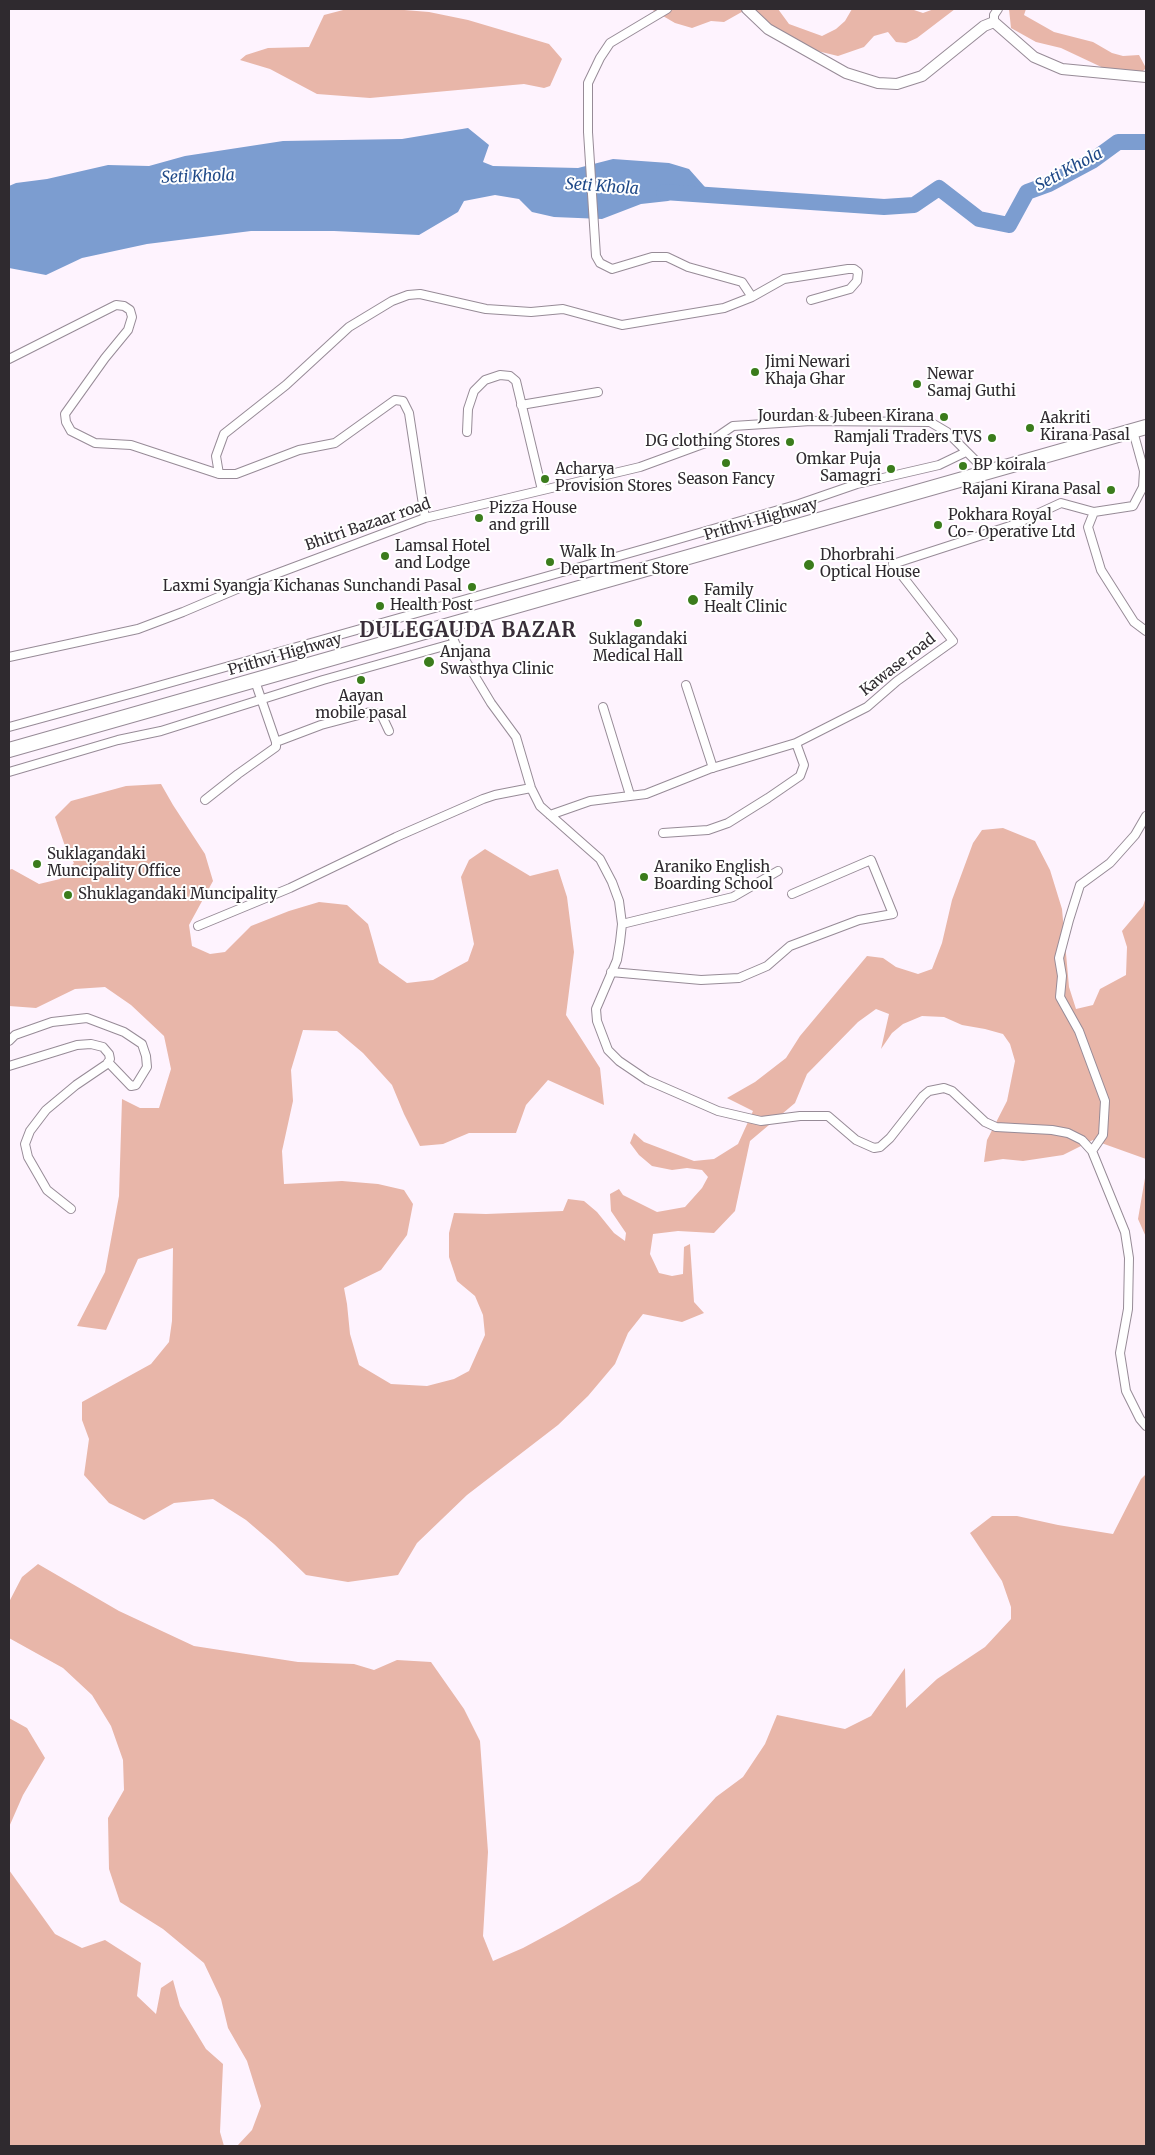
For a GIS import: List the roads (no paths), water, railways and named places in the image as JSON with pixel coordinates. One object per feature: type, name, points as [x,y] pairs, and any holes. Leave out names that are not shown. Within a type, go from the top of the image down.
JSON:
[{"type":"highway","name":"Prithvi Highway","points":[[9,750],[1140,429]]},
{"type":"street","points":[[666,9],[610,43],[600,58],[588,83],[588,132],[596,256],[600,263],[612,269],[652,257],[667,257],[688,267],[742,282],[752,297]]},
{"type":"street","points":[[747,9],[768,29],[846,73],[878,83],[897,84],[922,76],[984,26],[994,22]]},
{"type":"street","points":[[998,9],[994,15],[994,22],[1034,57],[1062,69],[1146,77]]},
{"type":"street","points":[[219,474],[216,456],[224,434],[286,384],[349,327],[392,301],[408,295],[420,294],[486,309],[532,312],[563,310],[622,325],[724,308],[752,297],[784,279],[848,269],[854,269],[858,272],[857,281],[850,289],[811,300]]},
{"type":"street","points":[[9,359],[116,306],[128,308],[132,317],[128,330],[105,358],[65,414],[66,422],[71,430],[95,443],[132,445],[219,474],[236,474],[299,450],[335,443],[395,400],[403,401],[409,413],[425,518]]},
{"type":"street","points":[[467,432],[468,409],[474,392],[485,380],[500,374],[510,376],[516,381],[542,490]]},
{"type":"street","points":[[522,405],[598,392]]},
{"type":"street","name":"Bhitri Bazaar road","points":[[9,657],[138,629],[249,584],[425,518],[640,467],[711,441],[733,426],[811,421],[930,422],[947,432],[988,472]]},
{"type":"street","name":"Kawase road","points":[[796,743],[867,707],[897,681],[953,641],[893,564],[1013,525],[1061,503],[1094,512],[1133,506],[1142,487],[1144,472],[1140,429]]},
{"type":"street","points":[[9,726],[137,692],[651,547],[799,504],[857,484],[939,465],[966,452]]},
{"type":"street","points":[[1094,512],[1088,527],[1101,570],[1134,622],[1146,631]]},
{"type":"street","points":[[448,626],[492,703],[516,737],[531,788],[540,806],[600,859],[607,869],[619,901],[622,924],[617,960],[596,1009],[599,1027],[608,1050],[619,1061],[647,1080],[718,1111],[761,1122],[800,1116],[828,1116],[856,1140],[874,1148],[880,1147],[890,1138],[923,1096],[929,1091],[944,1088],[952,1091],[985,1122],[996,1127],[1068,1133],[1082,1140],[1092,1151],[1125,1232],[1129,1258],[1128,1309],[1120,1353],[1126,1391],[1140,1419],[1146,1426]]},
{"type":"street","points":[[9,772],[118,740],[161,731],[323,680],[456,643]]},
{"type":"street","points":[[205,800],[276,747],[276,742],[255,681]]},
{"type":"street","points":[[686,685],[714,768]]},
{"type":"street","points":[[603,707],[630,795]]},
{"type":"street","points":[[276,742],[321,725],[370,712],[381,714],[389,731]]},
{"type":"street","points":[[550,815],[590,801],[646,794],[714,768],[796,743],[804,765],[800,776],[784,787],[728,823],[708,830],[663,833]]},
{"type":"street","points":[[198,926],[277,894],[396,836],[482,799],[495,794],[531,788]]},
{"type":"street","points":[[1092,1151],[1104,1135],[1105,1101],[1079,1031],[1060,997],[1062,976],[1060,958],[1068,920],[1080,885],[1110,863],[1135,835],[1146,816]]},
{"type":"street","points":[[611,972],[701,980],[739,978],[767,966],[790,946],[859,920],[893,914],[871,860],[792,894]]},
{"type":"street","points":[[622,924],[733,896],[778,871]]},
{"type":"street","points":[[9,1042],[15,1035],[52,1022],[87,1018],[124,1032],[142,1044],[147,1067],[136,1085],[131,1086],[108,1062]]},
{"type":"street","points":[[9,1066],[62,1049],[91,1044],[103,1047],[109,1054],[110,1059],[108,1062],[76,1084],[46,1110],[30,1130],[25,1144],[28,1157],[47,1190],[71,1210]]},
{"type":"water","points":[[468,128],[489,145],[483,162],[493,166],[578,168],[613,159],[669,163],[689,169],[712,195],[687,193],[668,201],[641,204],[602,219],[554,217],[532,212],[519,199],[495,195],[464,201],[458,212],[419,235],[334,231],[251,231],[147,244],[82,258],[46,275],[9,268],[9,186],[16,183],[47,179],[108,165],[149,166],[185,156],[283,141],[402,139]]},
{"type":"waterway","name":"Seti Khola","points":[[664,192],[884,207],[914,205],[939,188],[979,219],[1009,225],[1027,192],[1049,184],[1092,161],[1118,142],[1146,142]]},
{"type":"place","name":"Jimi Newari Khaja Ghar","points":[[755,372]]},
{"type":"place","name":"Newar Samaj Guthi","points":[[917,384]]},
{"type":"place","name":"Jourdan & Jubeen Kirana","points":[[944,417]]},
{"type":"place","name":"Aakriti Kirana Pasal","points":[[1030,428]]},
{"type":"place","name":"Ramjali Traders TVS","points":[[992,438]]},
{"type":"place","name":"DG clothing Stores","points":[[790,442]]},
{"type":"place","name":"Season Fancy","points":[[726,463]]},
{"type":"place","name":"BP koirala","points":[[963,466]]},
{"type":"place","name":"Omkar Puja Samagri","points":[[891,469]]},
{"type":"place","name":"Acharya Provision Stores","points":[[545,479]]},
{"type":"place","name":"Rajani Kirana Pasal","points":[[1111,490]]},
{"type":"place","name":"Pizza House and grill","points":[[479,518]]},
{"type":"place","name":"Pokhara Royal Co- Operative Ltd","points":[[938,525]]},
{"type":"place","name":"Lamsal Hotel and Lodge","points":[[385,556]]},
{"type":"place","name":"Walk In Department Store","points":[[550,562]]},
{"type":"place","name":"Dhorbrahi Optical House","points":[[809,565]]},
{"type":"place","name":"Laxmi Syangja Kichanas Sunchandi Pasal","points":[[472,587]]},
{"type":"place","name":"Family Healt Clinic","points":[[693,600]]},
{"type":"place","name":"Health Post","points":[[380,606]]},
{"type":"place","name":"Suklagandaki Medical Hall","points":[[638,623]]},
{"type":"place","name":"Anjana Swasthya Clinic","points":[[429,662]]},
{"type":"place","name":"Aayan mobile pasal","points":[[361,680]]},
{"type":"place","name":"Suklagandaki Muncipality Office","points":[[37,864]]},
{"type":"place","name":"Araniko English Boarding School","points":[[644,877]]},
{"type":"place","name":"Shuklagandaki Muncipality","points":[[68,895]]},
{"type":"district","name":"DULEGAUDA BAZAR","points":[[468,631]]}]
